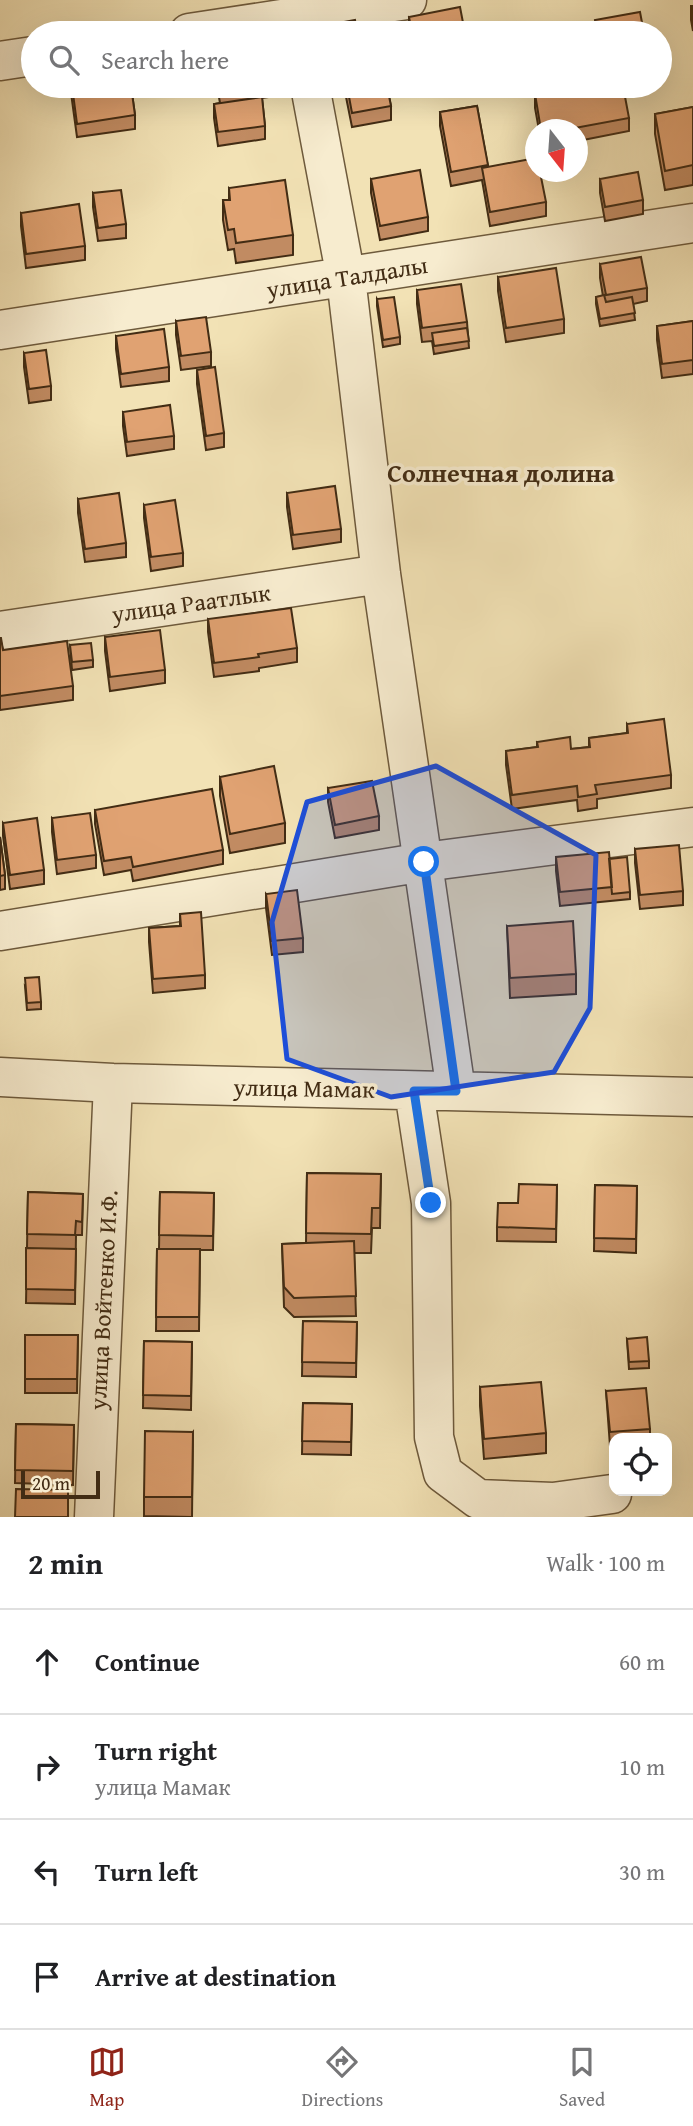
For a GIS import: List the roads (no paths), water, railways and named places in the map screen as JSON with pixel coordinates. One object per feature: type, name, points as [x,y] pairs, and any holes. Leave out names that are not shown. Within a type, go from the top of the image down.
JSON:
[{"type":"street","points":[[316,21],[407,0]]},
{"type":"street","points":[[0,61],[21,58]]},
{"type":"street","points":[[312,98],[346,278],[381,575],[456,1091]]},
{"type":"street","name":"улица Талдалы","points":[[0,330],[693,223]]},
{"type":"street","name":"улица Раатлык","points":[[0,631],[381,575]]},
{"type":"street","points":[[0,931],[424,862],[693,827]]},
{"type":"street","name":"улица Мамак","points":[[0,1077],[113,1083],[693,1097]]},
{"type":"street","name":"улица Войтенко И.Ф.","points":[[94,1517],[113,1083]]},
{"type":"street","points":[[414,1091],[431,1203],[434,1437],[443,1473],[478,1499],[553,1502],[609,1494]]},
{"type":"district","name":"Солнечная долина","points":[[501,472]]}]
